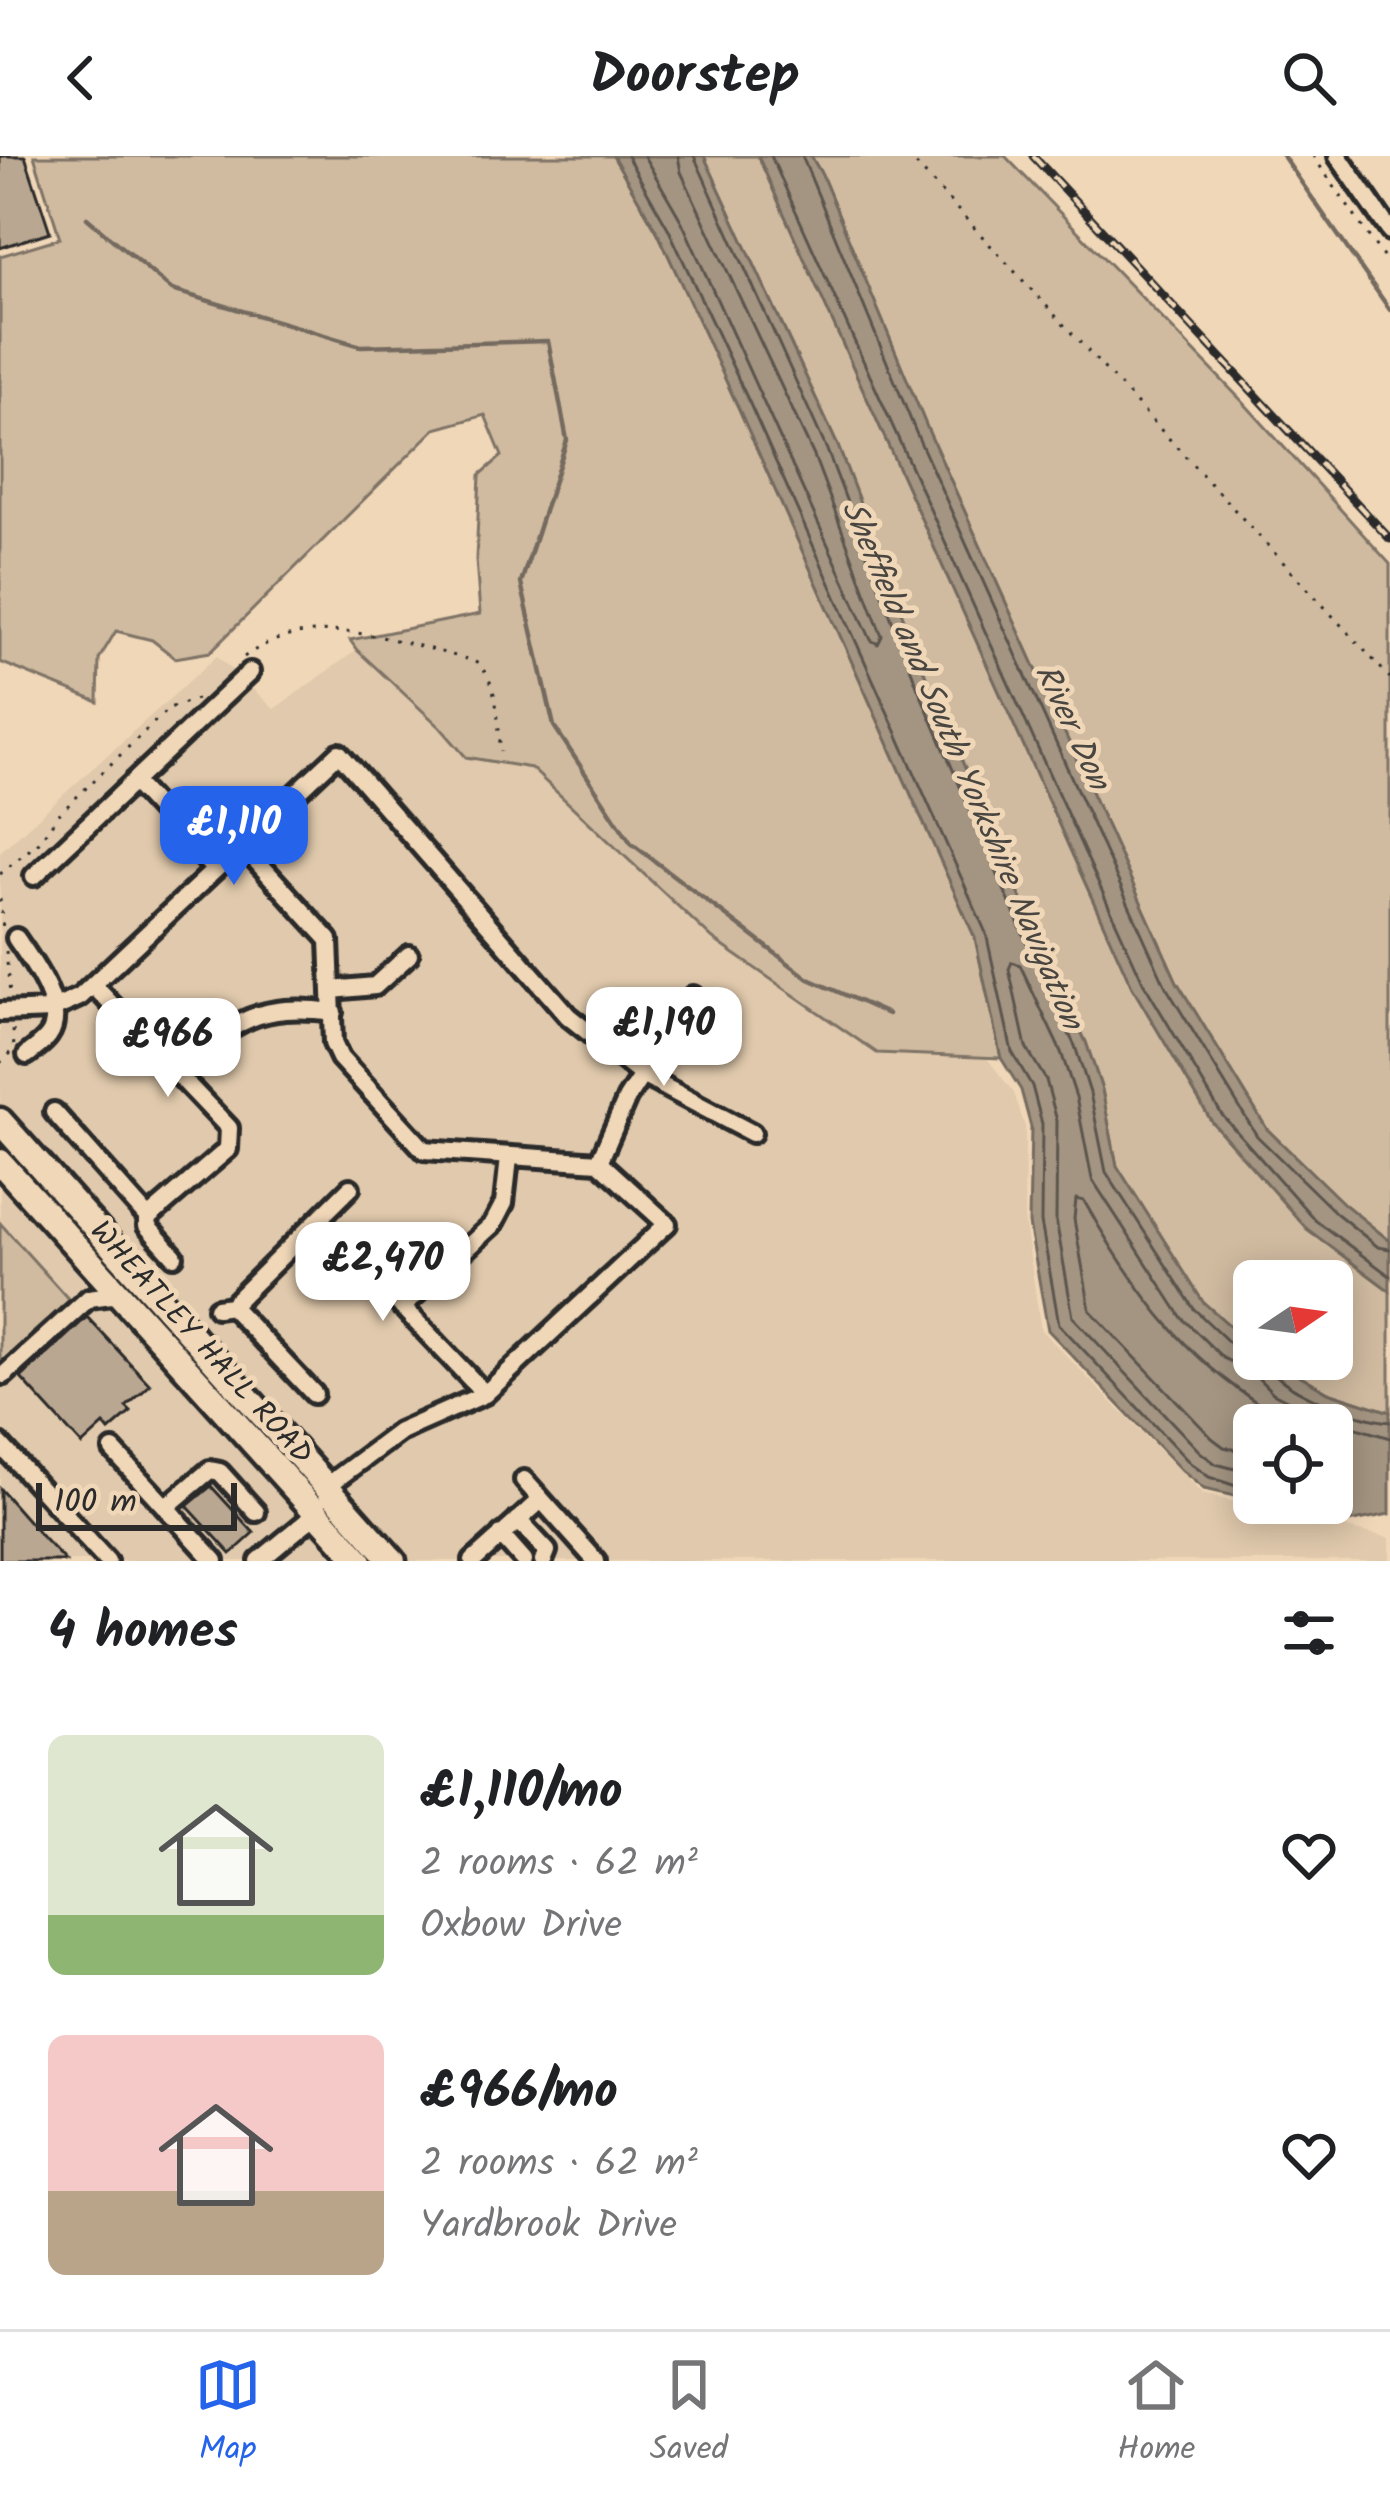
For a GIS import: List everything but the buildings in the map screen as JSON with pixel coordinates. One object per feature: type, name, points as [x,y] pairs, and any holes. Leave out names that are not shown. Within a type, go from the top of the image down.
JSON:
[{"type":"highway","name":"WHEATLEY HALL ROAD","points":[[0,1121],[393,1561]]},
{"type":"highway","name":"WHEATLEY HALL ROAD","points":[[0,1162],[360,1561]]},
{"type":"highway","name":"WHEATLEY HALL ROAD","points":[[319,1477],[344,1530],[370,1561]]},
{"type":"street","points":[[1338,156],[1390,231]]},
{"type":"street","points":[[34,877],[135,783],[244,667]]},
{"type":"street","points":[[6,1014],[71,1004],[339,754],[568,1016],[642,1075],[752,1133]]},
{"type":"street","points":[[135,783],[215,870]]},
{"type":"street","points":[[242,845],[329,940],[333,1042],[340,1058],[424,1150],[599,1162],[667,1224],[485,1394],[399,1432],[319,1477],[317,1513],[263,1560]]},
{"type":"street","points":[[16,938],[44,977],[51,1010],[51,1033],[27,1055]]},
{"type":"street","points":[[332,990],[375,986],[409,955]]},
{"type":"street","points":[[94,986],[230,1128],[228,1149],[148,1218],[147,1226],[174,1256]]},
{"type":"street","points":[[599,1162],[627,1098],[692,996]]},
{"type":"street","points":[[177,1071],[237,1021],[266,1011],[333,1012]]},
{"type":"street","points":[[53,1112],[148,1218]]},
{"type":"street","points":[[402,1307],[493,1224],[504,1203],[509,1158]]},
{"type":"street","points":[[314,1394],[224,1307],[350,1188]]},
{"type":"street","points":[[319,1219],[485,1394]]},
{"type":"street","points":[[88,1260],[89,1298]]},
{"type":"street","points":[[4,1375],[89,1298],[119,1294]]},
{"type":"street","points":[[0,1444],[107,1561]]},
{"type":"street","points":[[113,1450],[215,1561]]},
{"type":"street","points":[[156,1496],[210,1469],[220,1472],[256,1512]]},
{"type":"street","points":[[524,1480],[594,1560]]},
{"type":"street","points":[[480,1555],[541,1500]]},
{"type":"street","points":[[518,1520],[548,1558]]},
{"type":"street","points":[[501,1535],[524,1561]]},
{"type":"path","points":[[908,156],[1390,678]]},
{"type":"path","points":[[1313,156],[1390,267]]},
{"type":"path","points":[[244,667],[284,636],[338,632],[376,633],[474,661],[486,669],[493,686],[501,752]]},
{"type":"path","points":[[0,874],[39,842],[57,816],[169,708],[197,699]]},
{"type":"path","points":[[0,1063],[14,1050],[6,1014]]},
{"type":"shaded area","points":[[34,156],[613,156],[658,233],[975,938],[1001,1058],[877,1053],[713,939],[531,768],[466,757],[357,650],[350,640],[480,614],[476,559],[480,475],[502,456],[485,415],[435,429],[210,652],[175,658],[152,640],[116,631],[99,659],[98,702],[0,662],[0,256],[60,238]]},
{"type":"shaded area","points":[[704,156],[758,156],[1132,987],[1212,1122],[1307,1229],[1348,1260],[1233,1260],[1233,1328],[1203,1302],[1117,1166],[1102,1090],[1086,1042],[929,684],[838,446]]},
{"type":"shaded area","points":[[811,156],[1005,156],[1243,402],[1390,564],[1390,1241],[1344,1204],[1267,1129],[1177,982],[928,430]]},
{"type":"shaded area","points":[[357,650],[466,757],[531,768],[713,939],[877,1053],[986,1057],[1014,1093],[1025,1127],[1024,1217],[1041,1330],[1202,1494],[1233,1501],[1233,1524],[1330,1524],[1390,1538],[1390,1561],[0,1561],[0,852],[217,656],[274,709]]},
{"type":"shaded area","points":[[0,1223],[71,1302],[0,1367]]},
{"type":"shaded area","points":[[1353,1263],[1390,1291],[1390,1412],[1328,1392],[1308,1380],[1353,1380]]},
{"type":"water","points":[[613,156],[704,156],[838,446],[929,684],[1086,1042],[1102,1090],[1117,1166],[1203,1302],[1233,1328],[1233,1380],[1308,1380],[1328,1392],[1390,1412],[1390,1514],[1353,1521],[1353,1404],[1233,1404],[1233,1496],[1204,1489],[1048,1330],[1029,1224],[1031,1127],[1021,1090],[1001,1058],[975,938],[658,233]]},
{"type":"water","points":[[758,156],[811,156],[822,175],[928,430],[1177,982],[1267,1129],[1344,1204],[1390,1241],[1390,1291],[1307,1229],[1212,1122],[1132,987]]},
{"type":"waterway","points":[[1283,156],[1390,310]]},
{"type":"waterway","points":[[87,218],[172,290],[361,346],[548,341],[567,440],[521,583],[554,726],[631,843],[809,979],[888,1014]]},
{"type":"railway","points":[[1033,156],[1390,539]]},
{"type":"water label","name":"River Don","points":[[1074,726]]},
{"type":"water label","name":"Sheffield and South Yorkshire Navigation","points":[[964,764]]}]
